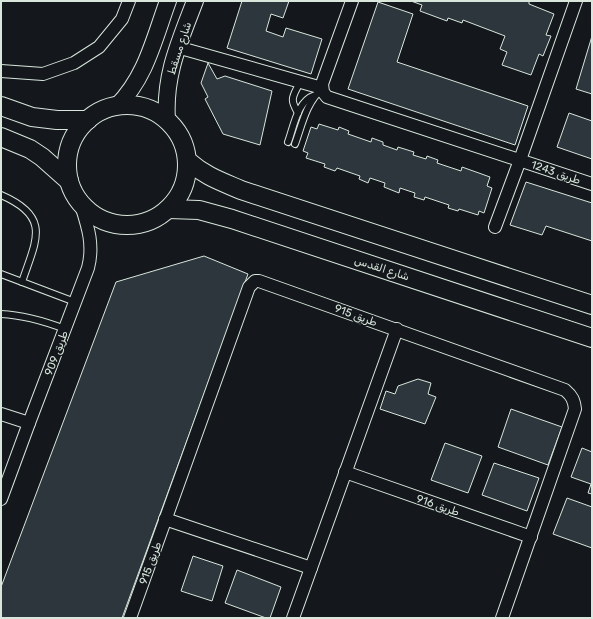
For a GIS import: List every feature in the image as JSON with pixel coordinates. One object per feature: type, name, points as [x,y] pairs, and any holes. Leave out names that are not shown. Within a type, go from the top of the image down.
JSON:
[{"type":"main road","points":[[130,105],[144,107],[156,112],[167,120],[175,129],[182,139],[186,150],[188,161],[186,179],[180,195],[169,209],[156,219],[140,224],[124,226],[108,223],[93,216],[81,205],[74,194],[69,181],[67,168],[70,148],[78,130],[88,120],[106,109],[117,106],[130,105]]},
{"type":"main road","points":[[1,106],[32,117],[57,120],[88,120]]},
{"type":"main road","points":[[1,137],[30,149],[42,157],[69,181]]},
{"type":"main road","points":[[188,161],[209,177],[241,190],[592,305]]},
{"type":"main road","name":"شارع القدس","points":[[169,209],[200,210],[232,219],[592,338]]},
{"type":"street","points":[[1,72],[43,74],[74,63],[99,46],[122,19],[129,1]]},
{"type":"street","points":[[117,106],[132,88],[144,67],[168,1]]},
{"type":"street","name":"شارع مسقط","points":[[167,120],[166,105],[172,61],[195,1]]},
{"type":"street","points":[[177,47],[300,82],[319,92],[352,1]]},
{"type":"street","points":[[495,227],[576,1]]},
{"type":"street","name":"طريق 1243","points":[[319,92],[330,99],[592,184]]},
{"type":"street","name":"طريق 909","points":[[1,499],[88,268],[91,254],[90,232],[81,205]]},
{"type":"street","name":"طريق 915","points":[[130,618],[248,287],[255,281],[264,282],[397,329],[565,390],[571,395],[574,401],[575,409],[502,618]]},
{"type":"street","points":[[293,618],[397,329]]},
{"type":"street","points":[[1,414],[29,423]]},
{"type":"street","name":"طريق 916","points":[[346,472],[531,537]]},
{"type":"street","points":[[165,519],[311,568]]},
{"type":"lane","points":[[298,113],[293,105],[292,99],[300,82]]},
{"type":"lane","points":[[288,142],[298,113],[307,99],[319,92]]},
{"type":"lane","points":[[295,144],[308,108],[319,92]]},
{"type":"lane","points":[[1,195],[24,208],[32,218],[35,225],[36,238],[22,282]]},
{"type":"lane","points":[[1,274],[75,302]]},
{"type":"lane","points":[[1,314],[13,314],[41,320],[65,329]]},
{"type":"building","points":[[242,1],[289,1],[283,18],[271,14],[266,31],[283,37],[286,28],[322,39],[311,74],[227,48]]},
{"type":"building","points":[[411,1],[529,1],[529,4],[554,14],[546,35],[551,36],[543,56],[539,54],[531,75],[502,65],[507,52],[500,49],[505,36],[463,20],[462,23],[448,18],[447,21],[420,11],[422,5]]},
{"type":"building","points":[[378,2],[413,14],[397,62],[528,106],[515,145],[348,89]]},
{"type":"building","points":[[592,36],[592,94],[576,89]]},
{"type":"building","points":[[208,63],[217,79],[225,76],[272,91],[260,145],[223,134],[205,99],[208,97],[201,83]]},
{"type":"building","points":[[569,113],[592,121],[592,159],[557,147]]},
{"type":"building","points":[[319,124],[338,130],[339,127],[349,131],[348,134],[371,142],[372,138],[383,142],[383,145],[397,150],[398,147],[414,152],[413,155],[426,159],[427,156],[438,160],[437,163],[461,171],[462,167],[490,177],[487,186],[492,188],[484,213],[479,211],[478,215],[459,209],[458,211],[448,208],[449,205],[425,197],[424,200],[414,197],[415,193],[400,188],[399,193],[384,187],[385,183],[370,178],[368,183],[359,179],[360,176],[337,168],[335,171],[324,167],[325,164],[306,158],[308,153],[303,151],[311,127],[317,129]]},
{"type":"building","points":[[526,182],[592,203],[592,241],[546,226],[542,235],[510,225]]},
{"type":"building","points":[[204,256],[248,274],[122,618],[1,618],[1,587],[116,282]]},
{"type":"building","points":[[418,379],[431,383],[428,394],[436,397],[425,424],[380,409],[386,391],[395,394],[398,386]]},
{"type":"building","points":[[511,409],[562,427],[548,465],[498,447]]},
{"type":"building","points":[[445,443],[482,456],[468,493],[431,480]]},
{"type":"building","points":[[582,448],[592,452],[592,494],[588,493],[591,484],[571,477]]},
{"type":"building","points":[[494,463],[539,478],[527,511],[482,495]]},
{"type":"building","points":[[567,498],[592,507],[592,548],[553,534]]},
{"type":"building","points":[[193,556],[223,566],[212,601],[181,591]]},
{"type":"building","points":[[237,570],[281,587],[270,618],[266,618],[225,603]]}]
